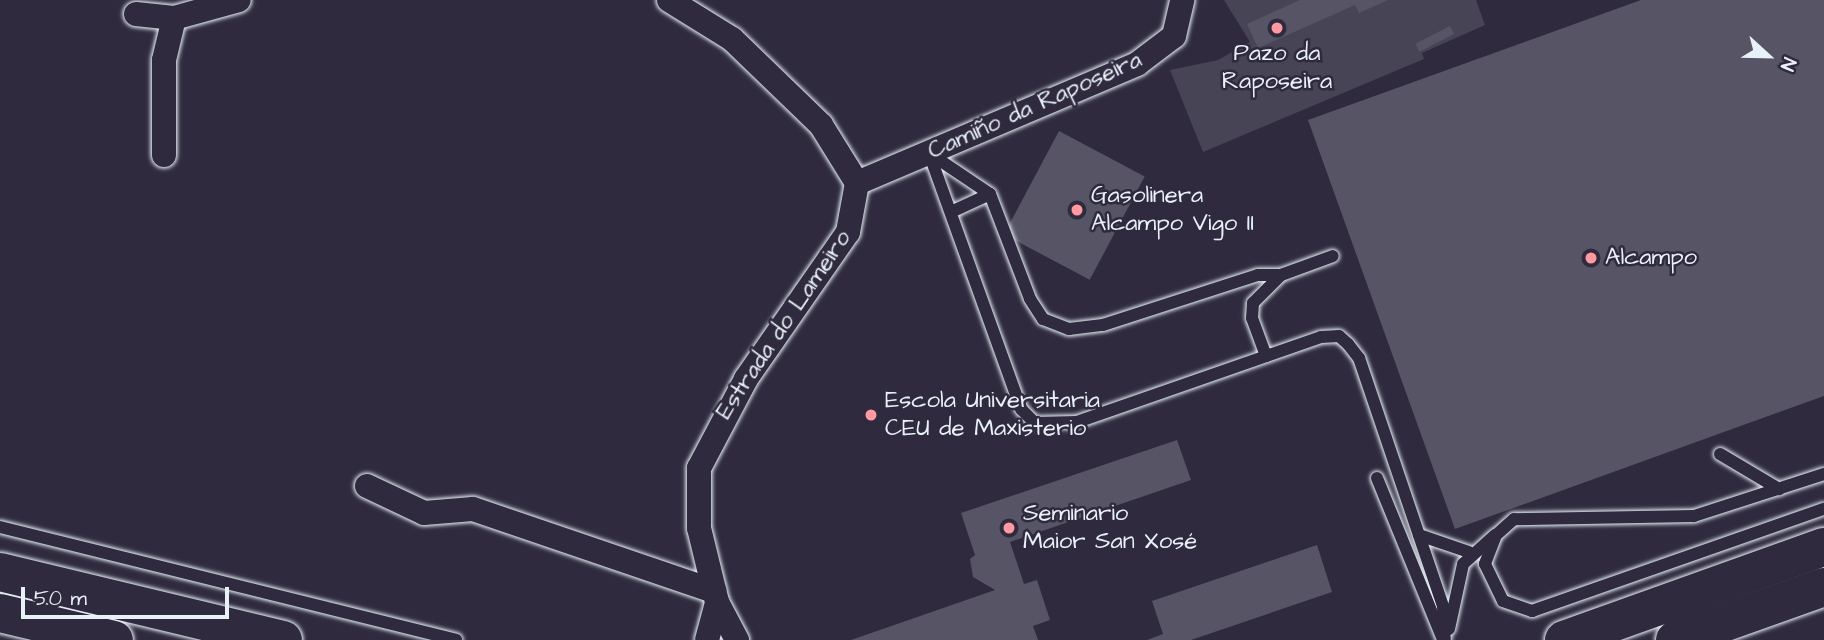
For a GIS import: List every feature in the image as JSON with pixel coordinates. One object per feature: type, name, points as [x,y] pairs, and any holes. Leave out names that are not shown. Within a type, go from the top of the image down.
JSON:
[{"type":"highway","points":[[1564,640],[1824,548]]},
{"type":"highway","points":[[0,572],[283,640]]},
{"type":"highway","points":[[1675,640],[1824,587]]},
{"type":"highway","points":[[0,613],[114,640]]},
{"type":"street","points":[[136,13],[174,18],[239,0]]},
{"type":"street","points":[[669,0],[732,39],[821,125],[857,183]]},
{"type":"street","name":"Camiño da Raposeira","points":[[857,183],[1155,53],[1174,36],[1182,0]]},
{"type":"street","points":[[164,155],[164,61],[174,18]]},
{"type":"street","name":"Estrada do Lameiro","points":[[737,640],[716,597],[699,528],[699,468],[746,379],[848,232],[857,183]]},
{"type":"street","points":[[367,486],[434,516],[473,509],[716,597]]},
{"type":"street","name":"Estrada do Lameiro","points":[[707,640],[716,597]]},
{"type":"lane","points":[[929,153],[990,194],[1030,299],[1043,319],[1069,328],[1103,325],[1258,275],[1281,275],[1333,257]]},
{"type":"lane","points":[[929,153],[1021,409],[1035,423],[1077,422],[1321,337],[1339,336],[1348,344],[1359,358],[1443,606],[1445,640]]},
{"type":"lane","points":[[951,212],[990,194]]},
{"type":"lane","points":[[1266,356],[1252,318],[1253,303],[1281,275]]},
{"type":"lane","points":[[1720,454],[1779,489]]},
{"type":"lane","points":[[1445,640],[1469,552],[1496,535],[1514,519],[1545,514],[1694,516],[1824,474]]},
{"type":"lane","points":[[1377,478],[1445,640]]},
{"type":"lane","points":[[1496,535],[1485,564],[1490,585],[1503,601],[1532,611],[1824,509]]},
{"type":"lane","points":[[0,527],[456,640]]},
{"type":"lane","points":[[1419,535],[1469,552]]},
{"type":"shaded area","points":[[1224,0],[1476,0],[1485,25],[1422,53],[1424,59],[1203,152],[1170,70],[1218,60],[1250,42]]},
{"type":"building","name":"Pazo da Raposeira","points":[[1300,0],[1388,0],[1359,13],[1355,5],[1258,48],[1247,24]]},
{"type":"building","name":"Alcampo","points":[[1641,0],[1824,0],[1824,396],[1455,529],[1308,120]]},
{"type":"building","points":[[1450,26],[1454,34],[1419,52],[1415,44]]},
{"type":"building","points":[[1059,131],[1145,177],[1090,280],[1004,234]]},
{"type":"building","name":"Seminario Maior San Xosé","points":[[1177,440],[1191,480],[1010,542],[1024,584],[1037,580],[1050,620],[1033,626],[1038,640],[851,640],[995,590],[973,577],[970,559],[975,555],[961,513]]},
{"type":"building","name":"Seminario Maior San Xosé","points":[[1317,545],[1332,592],[1191,640],[1147,640],[1163,634],[1152,601]]},
{"type":"place","name":"Pazo da Raposeira","points":[[1277,28]]},
{"type":"place","name":"Gasolinera Alcampo Vigo II","points":[[1077,210]]},
{"type":"place","name":"Alcampo","points":[[1591,258]]},
{"type":"place","name":"Escola Universitaria CEU de Maxisterio","points":[[871,415]]},
{"type":"place","name":"Seminario Maior San Xosé","points":[[1009,528]]}]
